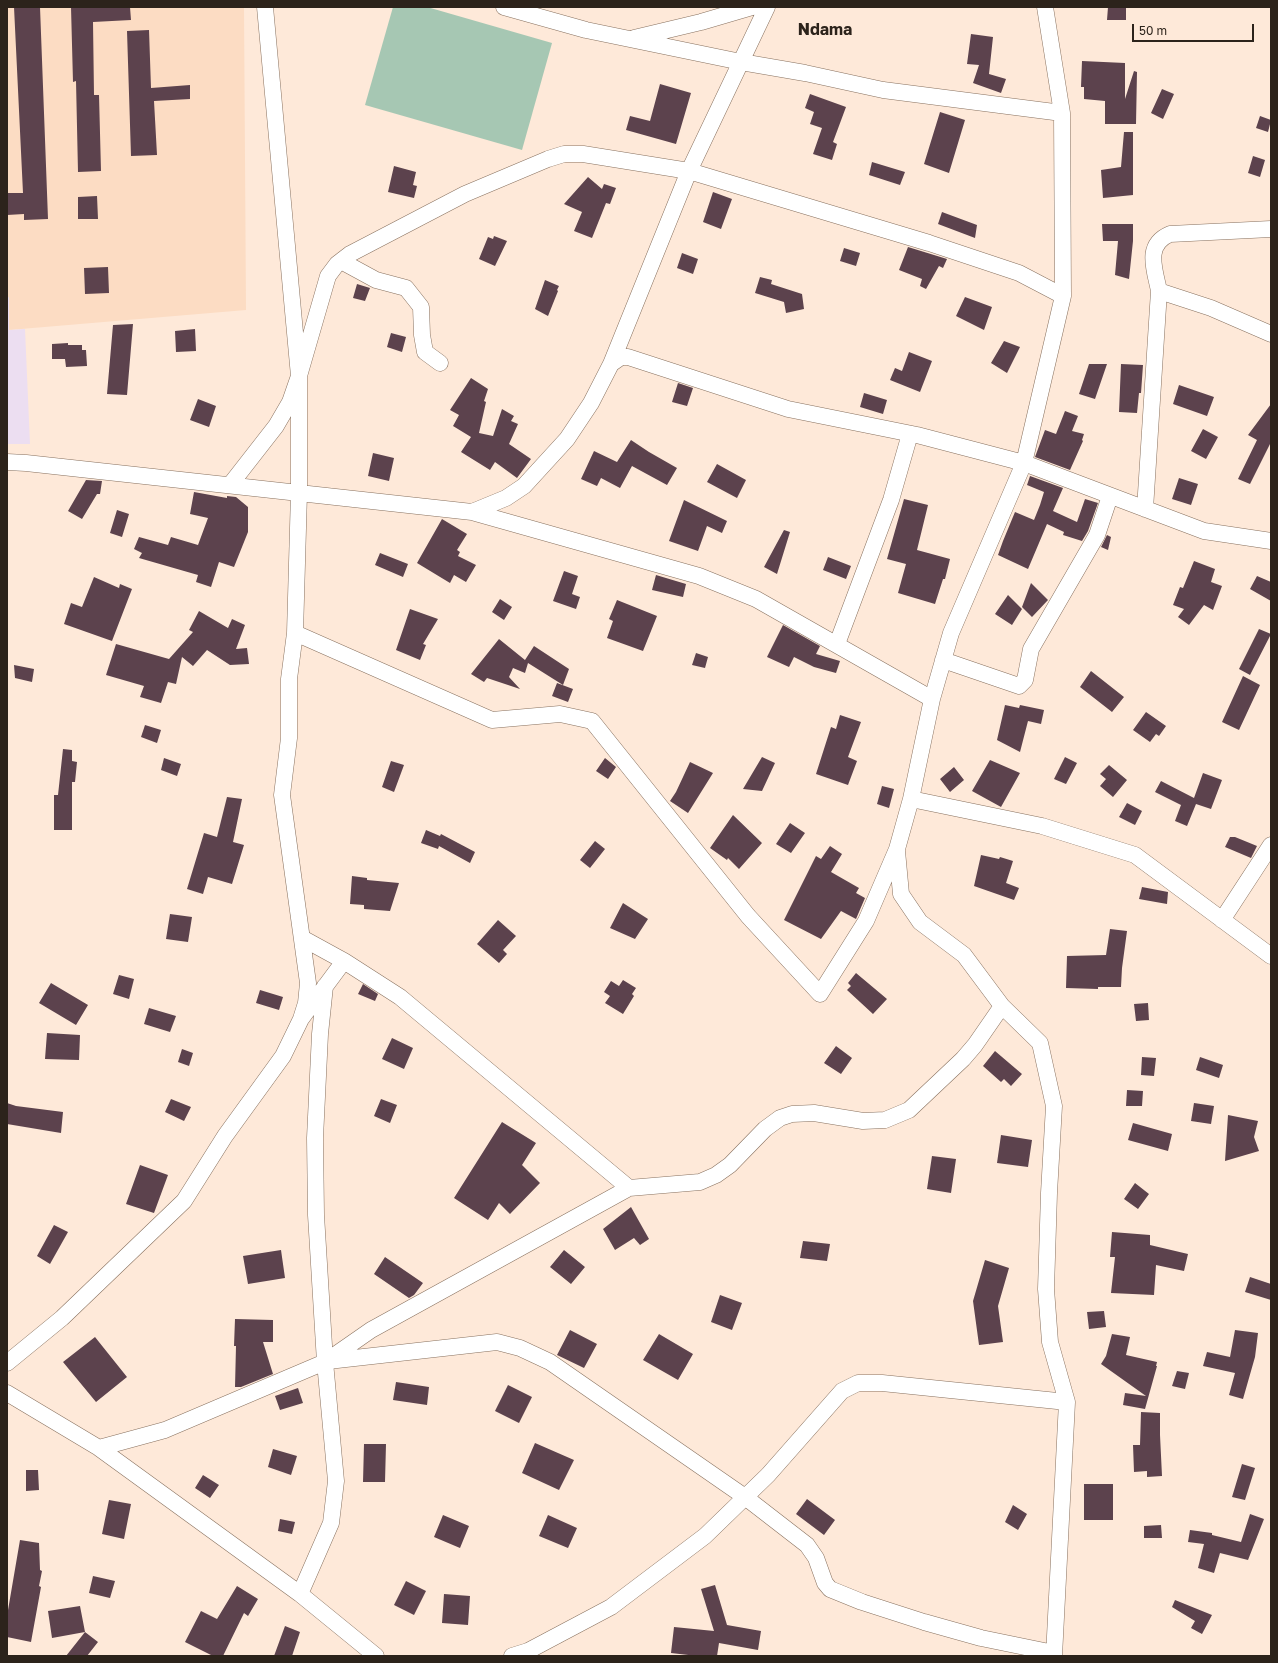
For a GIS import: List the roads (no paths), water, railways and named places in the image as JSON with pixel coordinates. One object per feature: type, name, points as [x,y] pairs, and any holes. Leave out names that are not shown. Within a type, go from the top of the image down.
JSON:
[{"type":"street","points":[[265,7],[300,376],[299,493],[295,633],[289,679],[289,738],[282,795],[308,983],[301,1019]]},
{"type":"street","points":[[504,7],[586,30],[741,62],[805,73],[883,90],[1062,113]]},
{"type":"street","points":[[629,39],[701,22],[752,7]]},
{"type":"street","points":[[472,512],[506,498],[524,486],[567,439],[590,403],[611,364],[688,171],[768,7]]},
{"type":"street","points":[[295,633],[492,720],[560,714],[592,721],[748,916],[820,994],[866,921],[897,849],[911,799],[932,699],[951,633],[1024,463],[1063,296],[1062,113],[1045,7]]},
{"type":"street","points":[[230,485],[276,426],[290,402],[300,376],[328,276],[341,261],[350,254],[465,194],[548,159],[564,154],[583,154],[688,171],[951,250],[1019,273],[1063,296]]},
{"type":"street","points":[[1145,509],[1159,291],[1152,256],[1158,242],[1163,237],[1170,234],[1271,229]]},
{"type":"street","points":[[341,261],[376,280],[406,288],[421,307],[422,335],[425,352],[440,363]]},
{"type":"street","points":[[1159,291],[1211,308],[1271,334]]},
{"type":"street","points":[[611,364],[621,358],[628,357],[788,409],[910,434],[1024,463],[1204,531],[1271,541]]},
{"type":"street","points":[[836,644],[891,500],[910,434]]},
{"type":"street","points":[[7,462],[472,512],[699,576],[756,598],[932,699]]},
{"type":"street","points":[[943,660],[1019,686],[1025,680],[1031,649],[1097,535],[1110,496]]},
{"type":"street","points":[[911,799],[1042,826],[1135,855],[1271,956]]},
{"type":"street","points":[[1222,920],[1271,845]]},
{"type":"street","points":[[324,1362],[497,1342],[520,1348],[550,1362],[745,1497],[808,1545],[816,1558],[825,1583],[830,1589],[862,1602],[924,1622],[981,1638],[1054,1655],[1067,1402],[1050,1342],[1046,1289],[1054,1106],[1040,1043],[1002,1006],[964,955],[920,922],[901,894],[897,849]]},
{"type":"street","points":[[302,938],[344,961],[400,997],[629,1188]]},
{"type":"street","points":[[7,1363],[62,1318],[184,1201],[225,1136],[283,1056],[301,1019],[344,961]]},
{"type":"street","points":[[300,1594],[331,1523],[336,1481],[324,1362],[316,1215],[315,1138],[320,1034],[325,986]]},
{"type":"street","points":[[99,1448],[165,1430],[324,1362],[371,1330],[629,1188],[700,1182],[716,1175],[730,1165],[765,1129],[780,1118],[792,1114],[814,1113],[863,1121],[885,1120],[909,1110],[976,1045],[1002,1006]]},
{"type":"street","points":[[512,1656],[528,1650],[611,1607],[705,1536],[768,1475],[842,1390],[858,1383],[882,1383],[1067,1402]]},
{"type":"street","points":[[7,1393],[99,1448],[300,1594],[376,1656]]},
{"type":"district","name":"Ndama","points":[[825,30]]}]
